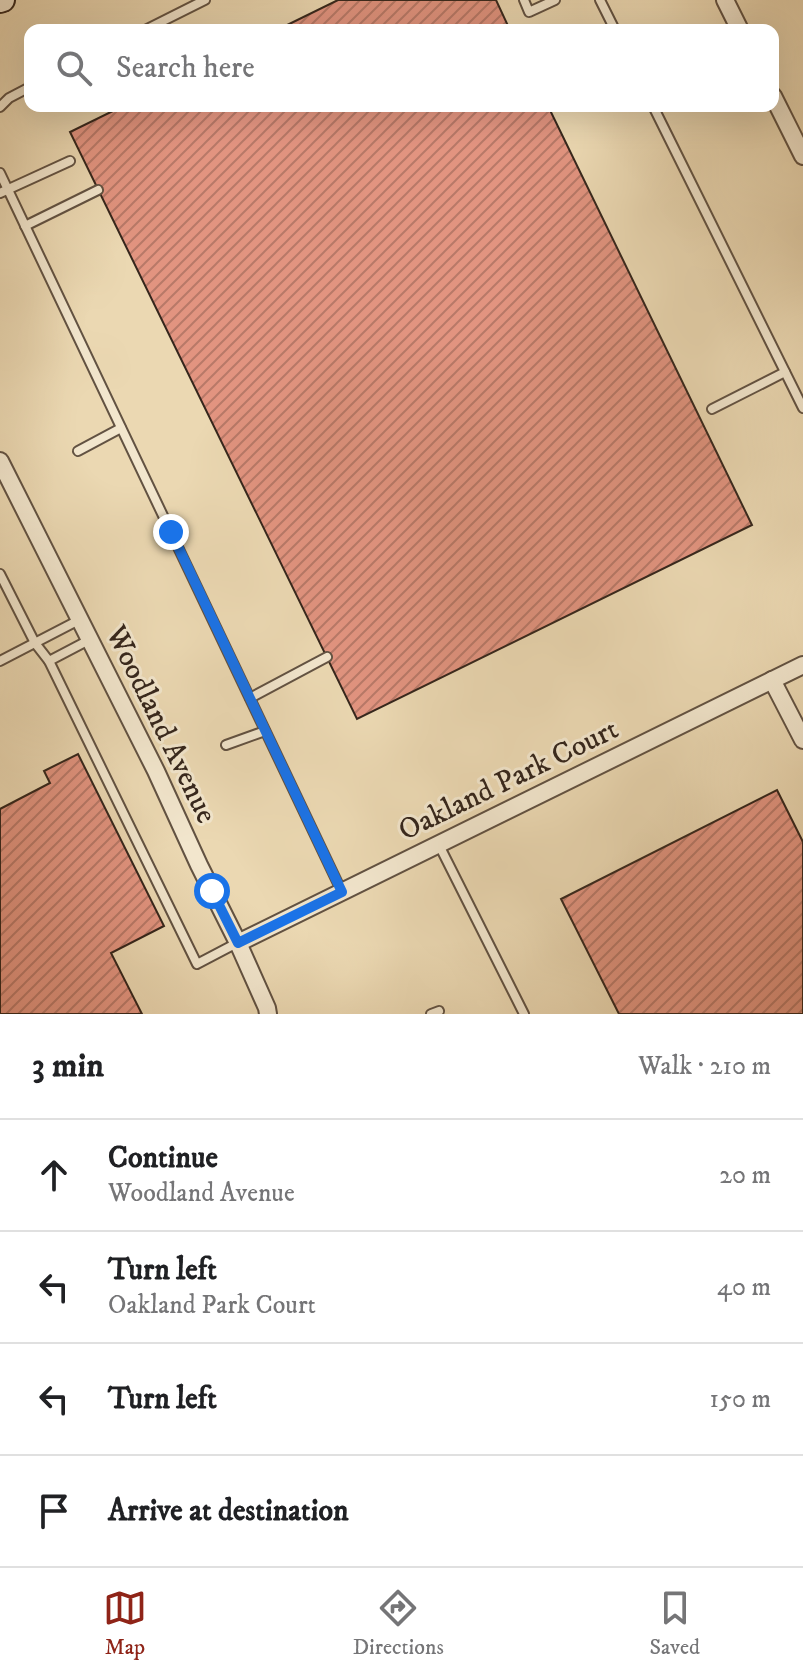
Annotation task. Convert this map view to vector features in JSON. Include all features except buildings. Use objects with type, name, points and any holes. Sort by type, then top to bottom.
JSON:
[{"type":"street","points":[[725,0],[737,24]]},
{"type":"street","points":[[779,108],[803,156]]},
{"type":"street","name":"Woodland Avenue","points":[[0,461],[156,771],[238,943],[268,1014]]},
{"type":"street","name":"Oakland Park Court","points":[[238,943],[803,665]]},
{"type":"street","points":[[772,680],[803,740]]},
{"type":"lane","points":[[157,24],[205,0]]},
{"type":"lane","points":[[524,0],[529,12],[555,0]]},
{"type":"lane","points":[[600,0],[612,24]]},
{"type":"lane","points":[[0,107],[24,90]]},
{"type":"lane","points":[[656,112],[803,408]]},
{"type":"lane","points":[[4,191],[70,161]]},
{"type":"lane","points":[[0,173],[4,191],[25,226],[342,892]]},
{"type":"lane","points":[[25,226],[98,190]]},
{"type":"lane","points":[[712,409],[785,372]]},
{"type":"lane","points":[[78,451],[121,428]]},
{"type":"lane","points":[[0,574],[35,643],[49,661],[197,964],[238,943]]},
{"type":"lane","points":[[0,661],[79,620]]},
{"type":"lane","points":[[49,661],[89,640]]},
{"type":"lane","points":[[250,698],[327,657]]},
{"type":"lane","points":[[226,745],[265,731]]},
{"type":"lane","points":[[439,844],[524,1014]]},
{"type":"route","points":[[171,532],[342,892],[238,943],[212,891]]}]
